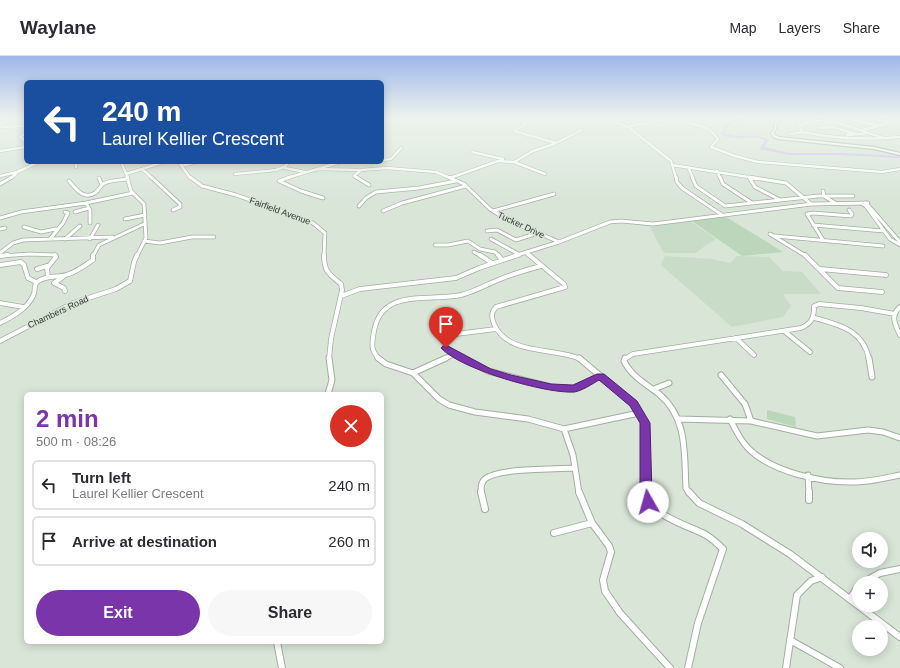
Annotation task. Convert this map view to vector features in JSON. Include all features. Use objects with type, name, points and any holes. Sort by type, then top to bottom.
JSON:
[{"type":"main road","points":[[860,147],[900,154]]},
{"type":"street","points":[[0,151],[24,147]]},
{"type":"street","points":[[450,178],[498,161],[514,161],[533,151],[546,147]]},
{"type":"street","points":[[653,147],[671,161],[677,182],[682,188],[722,215]]},
{"type":"street","points":[[711,147],[735,156],[758,162],[882,172],[900,170]]},
{"type":"street","points":[[384,160],[391,159],[401,148]]},
{"type":"street","points":[[472,152],[514,161],[546,174]]},
{"type":"street","points":[[0,176],[17,172],[36,164]]},
{"type":"street","name":"Chambers Road","points":[[0,341],[73,303],[116,289],[130,281],[132,266],[146,234],[144,224],[145,215],[143,201],[133,193],[122,164]]},
{"type":"street","points":[[126,174],[158,164]]},
{"type":"street","name":"Fairfield Avenue","points":[[180,164],[186,170],[191,179],[204,187],[243,198],[313,223],[324,233],[324,266],[330,275],[341,284],[341,296]]},
{"type":"street","points":[[285,168],[287,165],[286,164]]},
{"type":"street","points":[[323,198],[279,182],[281,180],[330,164]]},
{"type":"street","points":[[672,165],[786,183],[791,186],[800,197],[812,204]]},
{"type":"street","points":[[688,167],[696,186],[722,204],[730,206],[800,197],[853,196]]},
{"type":"street","points":[[235,174],[273,171],[285,168],[305,172]]},
{"type":"street","name":"Tucker Drive","points":[[317,169],[361,170],[400,168],[432,171],[466,186],[493,211],[559,242]]},
{"type":"street","points":[[142,169],[180,204],[178,208],[173,210]]},
{"type":"street","points":[[361,170],[354,176],[369,185]]},
{"type":"street","points":[[717,171],[723,184],[752,203]]},
{"type":"street","points":[[0,184],[7,181],[17,172]]},
{"type":"street","points":[[749,177],[755,187],[780,200]]},
{"type":"street","points":[[99,178],[102,185]]},
{"type":"street","points":[[69,181],[80,194],[90,195],[96,193],[102,185],[128,179]]},
{"type":"street","points":[[359,206],[366,198],[376,192],[419,188],[456,181]]},
{"type":"street","points":[[383,211],[402,203],[466,186]]},
{"type":"street","points":[[823,192],[824,196],[835,203]]},
{"type":"street","points":[[0,218],[21,212],[133,193]]},
{"type":"street","points":[[493,211],[554,194]]},
{"type":"street","points":[[86,201],[90,195]]},
{"type":"street","points":[[86,201],[89,208],[90,223]]},
{"type":"street","points":[[861,203],[866,206],[886,233],[900,244]]},
{"type":"street","points":[[329,392],[332,388],[333,378],[330,371],[329,355],[333,329],[341,296],[360,289],[456,278],[492,263],[559,242],[610,222],[621,221],[653,224],[812,204],[867,203],[900,244]]},
{"type":"street","points":[[75,212],[89,208]]},
{"type":"street","points":[[824,240],[807,214],[818,213],[851,216],[852,214],[849,210]]},
{"type":"street","points":[[50,239],[56,229],[67,217],[68,213],[65,212]]},
{"type":"street","points":[[125,219],[145,215]]},
{"type":"street","points":[[874,218],[879,218]]},
{"type":"street","points":[[90,239],[98,224]]},
{"type":"street","points":[[66,291],[54,282],[80,269],[93,260],[93,254],[99,245],[115,236],[144,224]]},
{"type":"street","points":[[813,225],[892,234]]},
{"type":"street","points":[[65,239],[80,228],[80,226]]},
{"type":"street","points":[[24,227],[41,232],[56,229]]},
{"type":"street","points":[[0,228],[5,228]]},
{"type":"street","points":[[487,231],[497,230],[516,240],[538,233]]},
{"type":"street","points":[[882,292],[838,288],[802,253],[772,235],[883,246]]},
{"type":"street","points":[[0,256],[13,243],[30,240],[90,239],[115,236]]},
{"type":"street","points":[[144,241],[153,244],[169,244],[185,238],[214,237]]},
{"type":"street","points":[[491,239],[520,255]]},
{"type":"street","points":[[435,246],[468,241],[480,248],[493,251],[502,260]]},
{"type":"street","points":[[474,252],[492,263]]},
{"type":"street","points":[[526,253],[564,284],[565,287],[496,308],[493,310],[491,318],[496,329],[505,339],[513,343],[546,353],[579,358],[624,395],[645,423],[646,495],[648,502],[671,519],[714,540],[723,549],[698,623],[688,668]]},
{"type":"street","points":[[0,256],[24,254],[55,255],[55,259],[47,266],[37,269]]},
{"type":"street","points":[[0,264],[21,262],[28,278],[36,282],[48,277],[66,276]]},
{"type":"street","points":[[47,266],[46,270],[48,277]]},
{"type":"street","points":[[541,266],[514,274],[461,295],[404,299],[384,310],[376,321],[372,344],[373,352],[386,364],[413,373],[439,399],[449,405],[475,412],[528,419],[564,429],[639,413]]},
{"type":"street","points":[[820,269],[886,275]]},
{"type":"street","points":[[0,324],[28,303],[35,293],[34,285],[36,282]]},
{"type":"street","points":[[0,303],[23,307]]},
{"type":"street","points":[[897,312],[819,304],[814,306],[814,318],[812,321],[804,326],[784,331],[633,354],[624,361],[628,370],[654,389],[668,402],[679,419],[683,435],[686,488],[691,496],[699,503],[742,524],[763,537],[822,577],[900,636]]},
{"type":"street","points":[[900,307],[893,319],[894,325],[900,335]]},
{"type":"street","points":[[814,318],[850,331],[861,339],[866,349],[872,377]]},
{"type":"street","points":[[893,319],[900,322]]},
{"type":"street","points":[[436,325],[446,348],[488,371],[551,387],[574,388],[600,376]]},
{"type":"street","points":[[440,336],[496,329]]},
{"type":"street","points":[[784,331],[810,352]]},
{"type":"street","points":[[736,338],[754,356]]},
{"type":"street","points":[[413,373],[455,354]]},
{"type":"street","points":[[721,375],[745,404],[751,421]]},
{"type":"street","points":[[654,389],[669,383]]},
{"type":"street","points":[[679,419],[730,419],[751,421],[817,436],[868,430],[883,432],[900,438]]},
{"type":"street","points":[[730,419],[742,440],[752,452],[767,462],[808,475],[845,482],[877,480],[900,475]]},
{"type":"street","points":[[564,429],[573,455],[579,494],[592,523],[609,546],[611,552],[604,580],[605,591],[620,613],[670,668]]},
{"type":"street","points":[[485,509],[481,492],[482,483],[486,478],[493,474],[575,468]]},
{"type":"street","points":[[808,475],[809,500]]},
{"type":"street","points":[[554,533],[592,523]]},
{"type":"street","points":[[870,576],[883,571],[900,569]]},
{"type":"street","points":[[786,668],[797,594],[811,580],[822,577]]},
{"type":"street","points":[[790,640],[840,668]]},
{"type":"street","points":[[277,644],[282,668]]},
{"type":"shaded area","points":[[726,217],[783,252],[742,256],[692,221]]},
{"type":"shaded area","points":[[690,221],[716,239],[696,253],[663,252],[650,227]]},
{"type":"shaded area","points":[[665,256],[712,259],[730,263],[737,256],[769,257],[783,271],[802,272],[821,294],[783,294],[791,306],[783,317],[732,327],[661,265]]},
{"type":"shaded area","points":[[767,410],[795,417],[796,427],[767,419]]},
{"type":"waterway","points":[[762,147],[761,148],[790,154],[841,154],[900,157]]},
{"type":"route","points":[[446,348],[488,371],[551,387],[574,388],[582,386],[600,376],[634,404],[645,423],[646,495],[648,502]]}]
